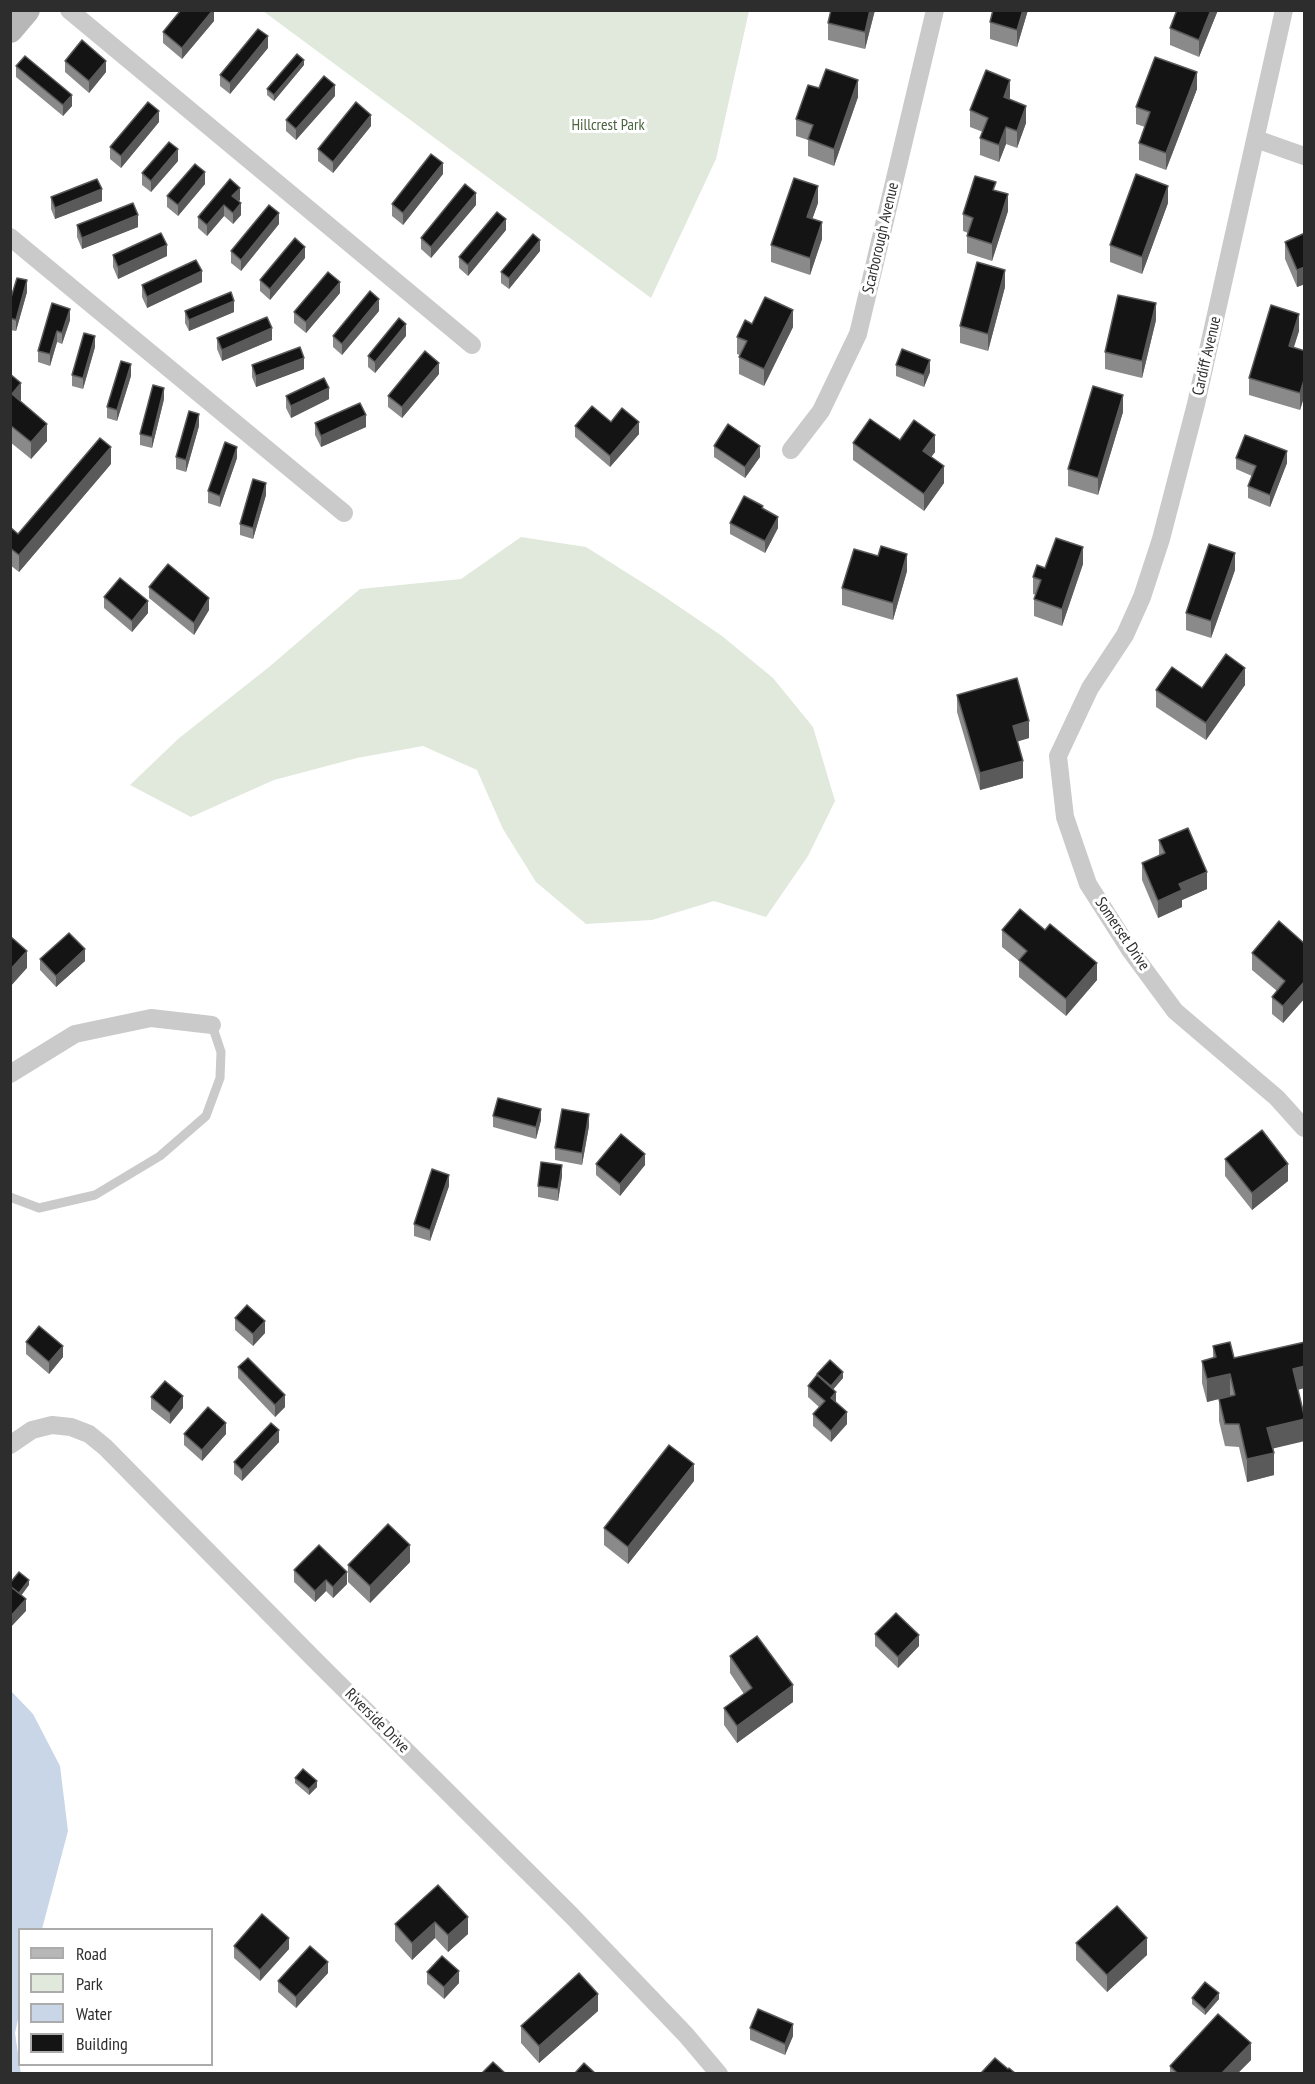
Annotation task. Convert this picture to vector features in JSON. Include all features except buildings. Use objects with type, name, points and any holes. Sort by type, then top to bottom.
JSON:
[{"type":"main road","points":[[10,30],[27,10]]},
{"type":"street","points":[[69,10],[472,345]]},
{"type":"street","name":"Scarborough Avenue","points":[[791,450],[820,411],[858,334],[935,10]]},
{"type":"street","name":"Cardiff Avenue","points":[[1090,688],[1125,635],[1142,597],[1161,539],[1196,404],[1284,10]]},
{"type":"street","points":[[1256,139],[1305,156]]},
{"type":"street","points":[[10,237],[344,513]]},
{"type":"street","name":"Somerset Drive","points":[[1090,688],[1058,756],[1065,817],[1088,884],[1130,950],[1175,1011],[1277,1098],[1305,1128]]},
{"type":"street","points":[[10,1074],[75,1034],[151,1018],[212,1025]]},
{"type":"street","name":"Riverside Drive","points":[[10,1444],[32,1430],[52,1425],[71,1426],[89,1434],[105,1446],[314,1659],[572,1916],[686,2035],[719,2073]]},
{"type":"lane","points":[[10,1197],[39,1208],[95,1195],[160,1156],[206,1116],[220,1078],[221,1052],[212,1025]]},
{"type":"green space","name":"Hillcrest Park","points":[[263,11],[749,11],[716,159],[651,298]]},
{"type":"green space","points":[[521,537],[586,547],[659,593],[722,636],[773,678],[813,727],[835,801],[808,856],[766,917],[714,901],[652,920],[586,924],[536,882],[503,829],[477,770],[423,746],[357,758],[274,780],[191,817],[130,785],[178,739],[269,667],[360,589],[461,579]]},
{"type":"water","points":[[11,1691],[33,1714],[60,1766],[68,1831],[42,1928],[18,1928],[18,2020],[15,2033],[18,2066],[21,2074],[10,2073]]}]
